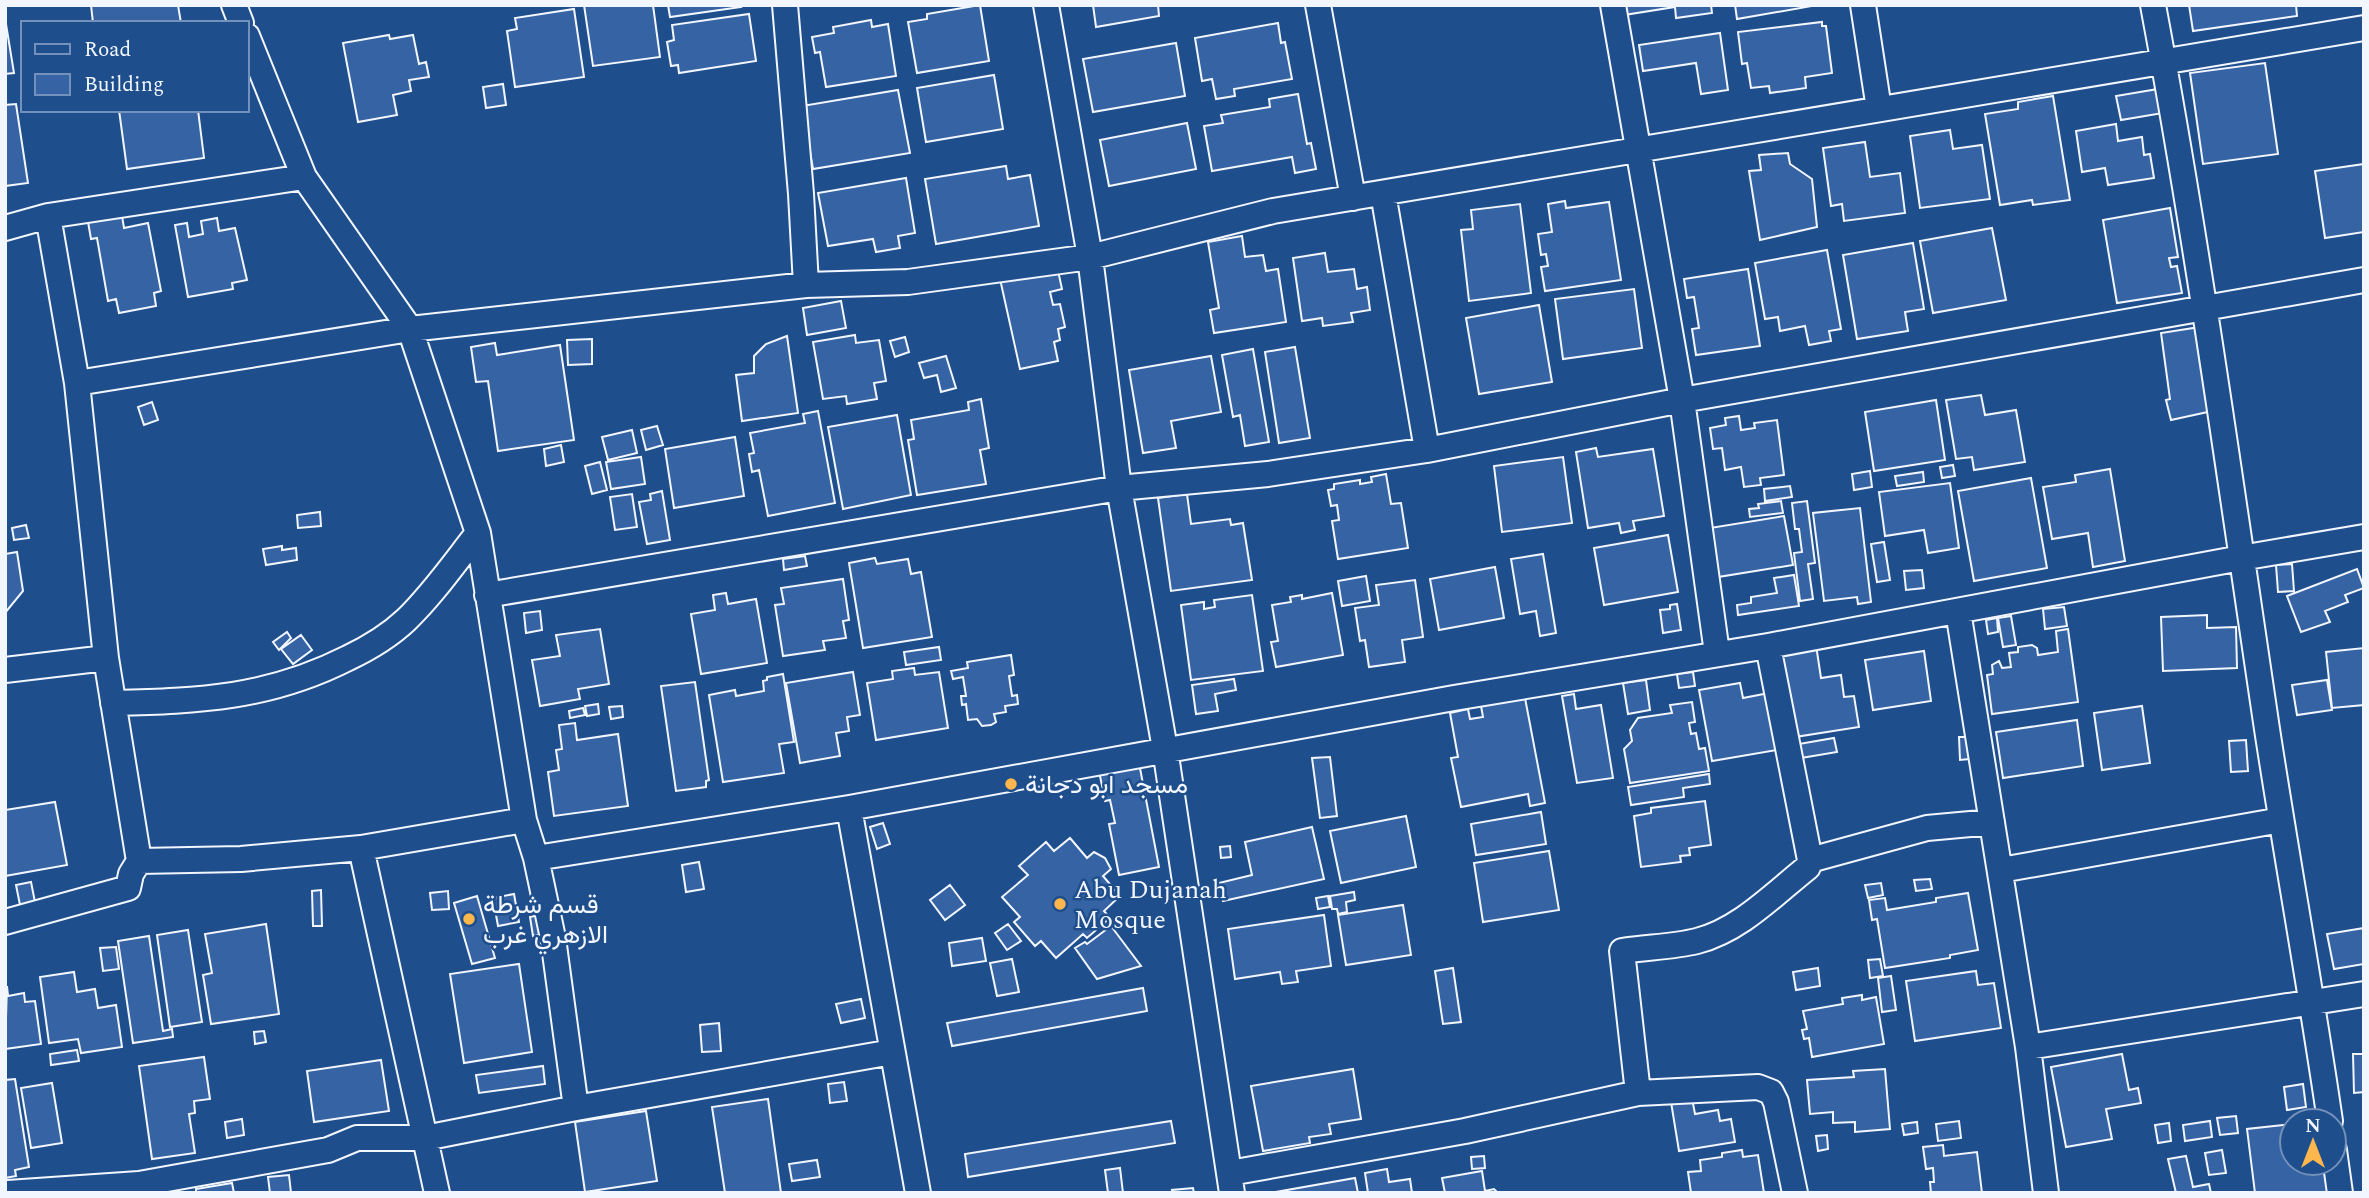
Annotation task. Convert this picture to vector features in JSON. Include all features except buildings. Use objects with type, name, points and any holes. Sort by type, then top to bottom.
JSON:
[{"type":"street","points":[[785,5],[806,285]]},
{"type":"street","points":[[1046,5],[1090,257],[1119,488],[1165,749],[1231,1183],[1638,1093],[1765,1089],[1771,1092],[1776,1102],[1795,1193]]},
{"type":"street","points":[[1318,5],[1353,198]]},
{"type":"street","points":[[1613,5],[1682,400],[1717,653]]},
{"type":"street","points":[[1863,5],[1879,109]]},
{"type":"street","points":[[2153,5],[2205,307],[2281,820],[2313,1002],[2328,1107]]},
{"type":"street","points":[[77,383],[410,329],[806,285],[908,282],[1090,257],[1273,211],[2364,28]]},
{"type":"street","points":[[248,38],[304,177],[410,329],[478,533],[524,820],[537,858],[552,939],[576,1108]]},
{"type":"street","points":[[5,228],[48,216],[304,177]]},
{"type":"street","points":[[1382,193],[1427,450]]},
{"type":"street","points":[[5,922],[128,888],[131,874],[139,861],[106,658],[77,383],[48,216]]},
{"type":"street","points":[[487,595],[1119,488],[1268,474],[1427,450],[1682,400],[2364,280]]},
{"type":"street","points":[[113,703],[201,700],[268,690],[334,665],[385,637],[406,620],[446,576],[478,533]]},
{"type":"street","points":[[537,858],[849,807],[1165,749],[1768,646],[2364,537]]},
{"type":"street","points":[[1958,611],[2028,1047],[2046,1193]]},
{"type":"street","points":[[1638,1093],[1622,951],[1696,941],[1718,933],[1740,921],[1808,867],[1810,860],[1768,646]]},
{"type":"street","points":[[5,670],[106,658]]},
{"type":"street","points":[[849,807],[918,1193]]},
{"type":"street","points":[[139,861],[241,859],[361,848],[524,820]]},
{"type":"street","points":[[2001,870],[2281,820]]},
{"type":"street","points":[[1810,860],[1927,828],[1992,822]]},
{"type":"street","points":[[361,848],[436,1193]]},
{"type":"street","points":[[2028,1047],[2364,994]]},
{"type":"street","points":[[8,1193],[139,1184],[328,1150],[357,1138],[425,1138],[576,1108],[892,1052]]},
{"type":"place","name":"مسجد ابو دجانة","points":[[1011,784]]},
{"type":"place","name":"Abu Dujanah Mosque","points":[[1060,904]]},
{"type":"place","name":"قسم شرطة الازهري غرب","points":[[469,919]]}]
